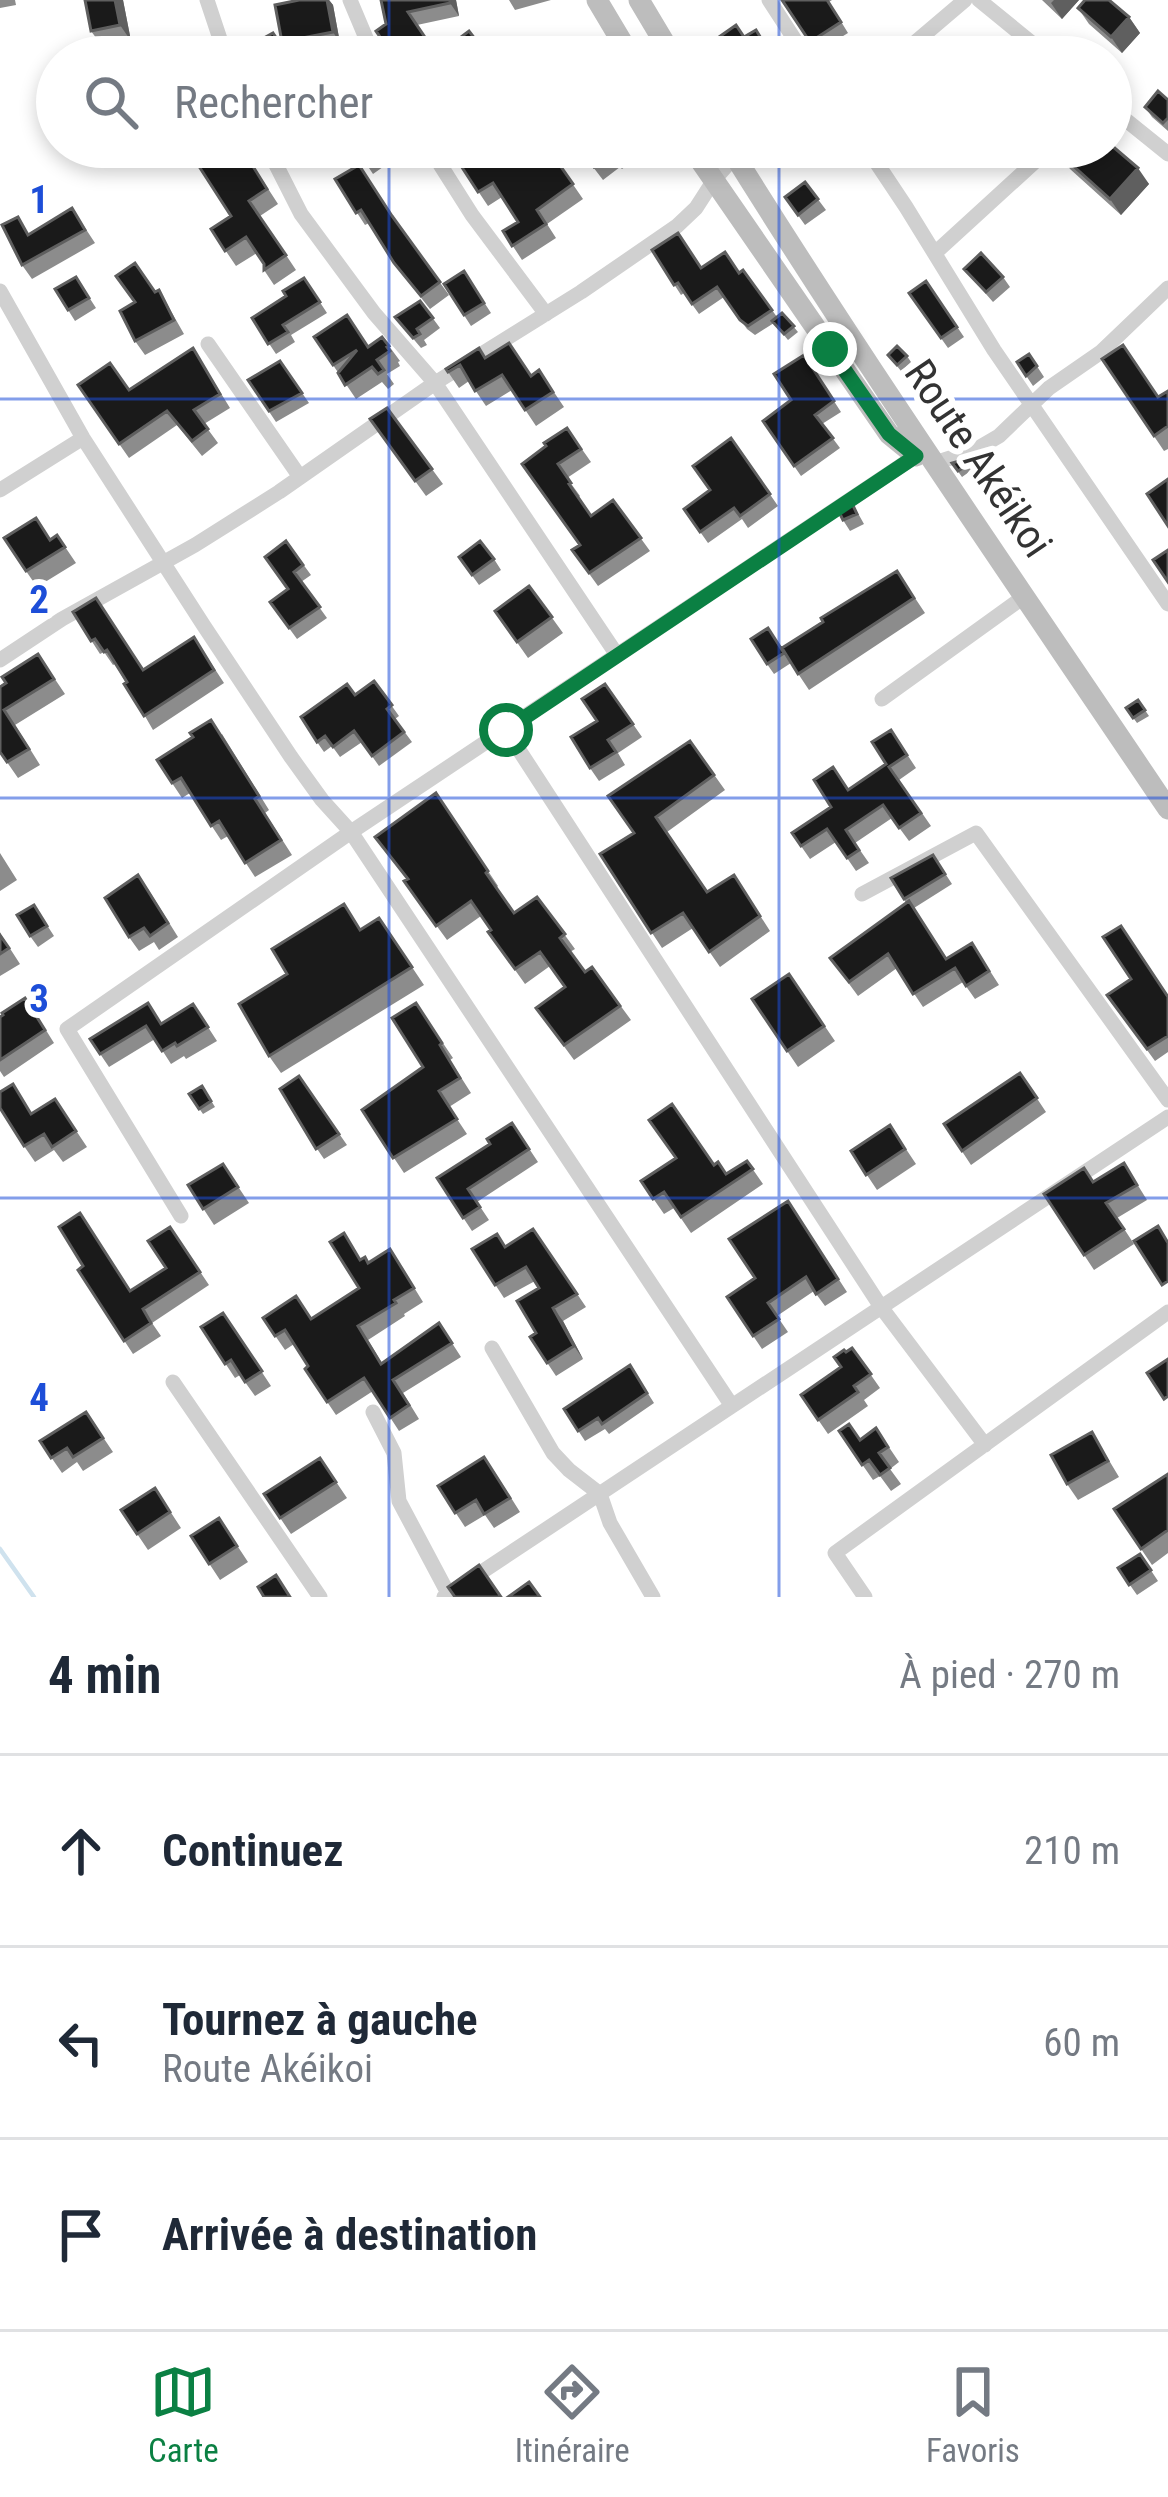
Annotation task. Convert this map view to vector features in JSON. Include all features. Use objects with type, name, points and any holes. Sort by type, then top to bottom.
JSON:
[{"type":"street","points":[[207,0],[219,36]]},
{"type":"street","points":[[350,0],[365,36]]},
{"type":"street","points":[[597,0],[618,36]]},
{"type":"street","points":[[638,0],[661,36]]},
{"type":"street","points":[[769,0],[792,36]]},
{"type":"street","points":[[923,36],[965,0]]},
{"type":"street","points":[[979,0],[1023,36]]},
{"type":"street","points":[[1132,125],[1168,154]]},
{"type":"street","points":[[278,168],[301,214],[374,313],[435,383],[617,656]]},
{"type":"street","points":[[442,168],[546,314]]},
{"type":"street","name":"Route Akéikoi","points":[[706,168],[889,434],[926,456]]},
{"type":"street","points":[[0,660],[166,563],[677,226],[696,208],[722,168]]},
{"type":"street","name":"Route Akéikoi","points":[[742,168],[926,456],[1168,809]]},
{"type":"street","points":[[880,168],[994,350],[1168,604]]},
{"type":"street","points":[[935,253],[1028,168]]},
{"type":"street","points":[[0,291],[83,437],[290,757],[351,832],[732,1406]]},
{"type":"street","points":[[181,1216],[67,1029],[351,832],[926,456],[975,450],[999,436],[1049,388],[1165,299]]},
{"type":"street","points":[[208,344],[300,477]]},
{"type":"street","points":[[0,490],[83,437]]},
{"type":"street","points":[[882,699],[1025,596]]},
{"type":"street","points":[[506,730],[881,1307],[985,1445]]},
{"type":"street","points":[[862,895],[976,832],[1168,1100]]},
{"type":"street","points":[[373,1412],[394,1453],[399,1501],[448,1596],[1168,1117]]},
{"type":"street","points":[[865,1597],[835,1553],[1168,1312]]},
{"type":"street","points":[[492,1348],[553,1454],[600,1493],[610,1523],[653,1597]]},
{"type":"street","points":[[173,1382],[320,1597]]},
{"type":"building","points":[[85,0],[115,0],[120,25],[91,31]]},
{"type":"building","points":[[327,0],[333,32],[281,36],[275,5]]},
{"type":"building","points":[[381,0],[450,0],[408,12],[424,36],[379,36],[376,31],[386,24]]},
{"type":"building","points":[[782,0],[827,0],[841,22],[819,36],[806,36]]},
{"type":"building","points":[[1085,0],[1109,0],[1129,17],[1110,36],[1078,8]]},
{"type":"building","points":[[736,25],[743,36],[720,36]]},
{"type":"building","points":[[1158,91],[1168,100],[1168,118],[1163,123],[1145,107]]},
{"type":"building","points":[[1132,163],[1138,168],[1110,199],[1076,168],[1132,168]]},
{"type":"building","points":[[200,168],[254,168],[267,189],[249,201],[286,255],[264,270],[246,237],[225,251],[211,229],[231,216]]},
{"type":"building","points":[[361,168],[440,282],[421,296],[335,179]]},
{"type":"building","points":[[462,168],[562,168],[573,184],[537,210],[546,224],[512,246],[503,231],[518,222],[493,183],[478,192]]},
{"type":"building","points":[[805,182],[818,199],[798,215],[785,197]]},
{"type":"building","points":[[72,208],[85,230],[22,265],[2,225],[18,217],[28,235]]},
{"type":"building","points":[[678,233],[701,268],[725,252],[772,310],[748,326],[717,287],[692,304],[652,250]]},
{"type":"building","points":[[981,253],[1003,277],[986,292],[964,269]]},
{"type":"building","points":[[135,263],[155,292],[159,290],[174,320],[135,341],[120,311],[135,302],[116,276]]},
{"type":"building","points":[[464,271],[484,303],[464,315],[444,284]]},
{"type":"building","points":[[76,277],[89,298],[68,310],[55,289]]},
{"type":"building","points":[[304,278],[320,302],[283,325],[288,332],[268,344],[252,318]]},
{"type":"building","points":[[926,281],[957,327],[941,338],[909,293]]},
{"type":"building","points":[[420,301],[433,318],[413,338],[395,317]]},
{"type":"building","points":[[782,313],[794,326],[784,334],[772,321]]},
{"type":"building","points":[[347,315],[368,347],[382,337],[390,351],[377,360],[384,370],[378,374],[372,367],[345,385],[338,373],[357,350],[333,365],[314,337]]},
{"type":"building","points":[[509,343],[531,376],[539,370],[553,392],[525,410],[502,375],[475,391],[460,365],[446,369],[479,348],[485,358]]},
{"type":"building","points":[[1123,345],[1158,397],[1168,391],[1168,426],[1154,436],[1102,359]]},
{"type":"building","points":[[897,346],[907,356],[897,365],[888,355]]},
{"type":"building","points":[[193,348],[220,394],[194,410],[208,429],[192,441],[167,411],[119,444],[78,385],[110,363],[129,390]]},
{"type":"building","points":[[1029,354],[1037,366],[1026,376],[1017,362]]},
{"type":"building","points":[[804,355],[834,401],[815,415],[833,438],[794,466],[763,421],[791,400],[774,374]]},
{"type":"building","points":[[280,361],[302,393],[269,411],[248,380]]},
{"type":"building","points":[[387,408],[432,469],[415,481],[370,419]]},
{"type":"building","points":[[567,428],[581,449],[558,464],[569,484],[591,516],[613,500],[641,538],[589,573],[572,550],[580,545],[522,464]]},
{"type":"building","points":[[731,438],[770,494],[740,516],[734,508],[700,532],[684,509],[710,490],[693,466]]},
{"type":"building","points":[[973,457],[958,471],[952,463]]},
{"type":"building","points":[[1168,479],[1168,526],[1147,494]]},
{"type":"building","points":[[850,499],[857,514],[843,520],[837,508]]},
{"type":"building","points":[[36,518],[50,540],[57,535],[65,547],[26,571],[4,538]]},
{"type":"building","points":[[286,541],[303,565],[294,572],[320,607],[289,628],[270,602],[288,589],[265,557]]},
{"type":"building","points":[[480,541],[494,559],[472,575],[459,557]]},
{"type":"building","points":[[1168,550],[1168,582],[1153,560]]},
{"type":"building","points":[[897,571],[914,598],[798,674],[782,648]]},
{"type":"building","points":[[529,586],[552,617],[517,642],[495,611]]},
{"type":"building","points":[[96,598],[143,670],[194,637],[214,670],[144,716],[107,650],[95,639],[91,641],[73,612]]},
{"type":"building","points":[[768,628],[784,653],[767,664],[751,639]]},
{"type":"building","points":[[38,654],[54,679],[4,710],[29,749],[7,762],[0,752],[0,687],[6,683],[2,677]]},
{"type":"building","points":[[374,681],[404,732],[372,756],[354,731],[333,747],[325,736],[317,742],[301,717],[347,684],[355,695]]},
{"type":"building","points":[[605,684],[633,724],[608,740],[616,752],[590,768],[571,737],[597,721],[582,699]]},
{"type":"building","points":[[1138,700],[1145,710],[1133,718],[1126,708]]},
{"type":"building","points":[[211,720],[281,840],[245,863],[219,821],[211,826],[181,778],[172,783],[157,760]]},
{"type":"building","points":[[891,730],[907,755],[889,767],[921,813],[899,828],[883,805],[846,830],[859,850],[847,858],[827,829],[801,846],[792,833],[831,807],[814,780],[833,767],[848,790],[886,764],[872,742]]},
{"type":"building","points":[[690,741],[714,775],[656,817],[707,892],[734,875],[760,916],[709,952],[683,913],[651,933],[600,854],[634,833],[608,796]]},
{"type":"building","points":[[436,793],[514,913],[537,897],[565,934],[560,938],[585,972],[592,967],[620,1006],[564,1045],[536,1008],[565,987],[540,952],[515,969],[471,901],[436,926],[375,837]]},
{"type":"building","points":[[933,855],[945,874],[904,899],[891,878]]},
{"type":"building","points":[[138,875],[168,923],[150,936],[144,928],[129,937],[105,898]]},
{"type":"building","points":[[909,901],[946,959],[972,943],[989,971],[966,986],[955,968],[913,994],[888,954],[849,982],[830,958]]},
{"type":"building","points":[[344,904],[360,930],[379,918],[412,967],[269,1056],[239,1004],[287,974],[272,949]]},
{"type":"building","points":[[34,905],[47,926],[30,936],[17,915]]},
{"type":"building","points":[[1121,926],[1168,997],[1168,1036],[1147,1049],[1107,995],[1131,979],[1103,937]]},
{"type":"building","points":[[789,974],[824,1026],[787,1051],[752,999]]},
{"type":"building","points":[[25,998],[45,1030],[0,1060],[0,1017]]},
{"type":"building","points":[[148,1003],[161,1024],[193,1004],[208,1027],[162,1051],[146,1026],[100,1054],[90,1039]]},
{"type":"building","points":[[416,1003],[460,1078],[439,1091],[457,1119],[393,1158],[362,1110],[423,1067],[392,1018]]},
{"type":"building","points":[[1020,1073],[1037,1098],[962,1151],[944,1124]]},
{"type":"building","points":[[299,1076],[339,1134],[316,1149],[280,1089]]},
{"type":"building","points":[[13,1084],[31,1114],[55,1099],[76,1131],[52,1147],[44,1134],[24,1146],[0,1108],[0,1092]]},
{"type":"building","points":[[202,1086],[211,1101],[199,1109],[189,1094]]},
{"type":"building","points":[[672,1104],[714,1165],[718,1162],[726,1174],[747,1161],[753,1169],[681,1217],[664,1192],[653,1199],[641,1181],[676,1158],[649,1120]]},
{"type":"building","points":[[512,1123],[529,1149],[468,1189],[480,1207],[463,1218],[437,1178],[490,1144],[487,1139]]},
{"type":"building","points":[[890,1125],[905,1149],[866,1175],[851,1151]]},
{"type":"building","points":[[1124,1163],[1137,1185],[1106,1203],[1124,1229],[1084,1255],[1044,1194],[1084,1168],[1093,1182]]},
{"type":"building","points":[[223,1164],[238,1187],[203,1209],[188,1185]]},
{"type":"building","points":[[788,1201],[838,1279],[816,1294],[806,1277],[768,1303],[779,1319],[753,1336],[727,1297],[755,1278],[729,1239]]},
{"type":"building","points":[[80,1213],[130,1291],[166,1268],[148,1241],[170,1227],[200,1272],[143,1309],[151,1323],[124,1341],[78,1270],[83,1266],[59,1227]]},
{"type":"building","points":[[1158,1226],[1168,1243],[1168,1281],[1162,1285],[1134,1241]]},
{"type":"building","points":[[533,1229],[577,1294],[553,1308],[574,1346],[547,1363],[530,1337],[536,1333],[517,1301],[539,1288],[526,1267],[495,1285],[472,1249],[497,1234],[505,1247]]},
{"type":"building","points":[[344,1233],[360,1260],[365,1257],[368,1263],[390,1249],[414,1288],[358,1326],[381,1364],[439,1323],[452,1343],[393,1380],[409,1405],[390,1418],[364,1378],[327,1402],[285,1330],[275,1336],[263,1318],[296,1296],[311,1319],[359,1288],[330,1242]]},
{"type":"building","points":[[223,1313],[262,1371],[245,1382],[231,1360],[225,1364],[201,1327]]},
{"type":"building","points":[[852,1348],[871,1374],[854,1386],[858,1392],[818,1420],[801,1395],[841,1367],[834,1357]]},
{"type":"building","points":[[1168,1359],[1168,1396],[1164,1399],[1147,1373]]},
{"type":"building","points":[[630,1365],[647,1393],[602,1424],[598,1418],[578,1431],[564,1409]]},
{"type":"building","points":[[86,1412],[103,1438],[73,1457],[67,1448],[51,1458],[40,1441]]},
{"type":"building","points":[[849,1424],[860,1440],[876,1428],[888,1447],[879,1453],[890,1468],[880,1475],[869,1460],[862,1465],[839,1431]]},
{"type":"building","points":[[1092,1432],[1108,1461],[1067,1484],[1051,1455]]},
{"type":"building","points":[[484,1457],[510,1498],[484,1514],[476,1500],[455,1513],[438,1486]]},
{"type":"building","points":[[320,1458],[336,1482],[280,1518],[264,1494]]},
{"type":"building","points":[[1168,1474],[1168,1530],[1141,1549],[1114,1509]]},
{"type":"building","points":[[155,1488],[170,1512],[137,1534],[121,1510]]},
{"type":"building","points":[[219,1518],[237,1546],[209,1564],[191,1536]]},
{"type":"building","points":[[1140,1554],[1151,1570],[1129,1585],[1118,1568]]},
{"type":"building","points":[[479,1565],[501,1597],[455,1597],[448,1587]]},
{"type":"building","points":[[276,1575],[290,1597],[264,1597],[258,1587]]},
{"type":"building","points":[[529,1582],[540,1597],[508,1597]]},
{"type":"waterway","points":[[0,1549],[34,1597]]},
{"type":"route","points":[[506,730],[916,456],[889,434],[830,349]]}]
